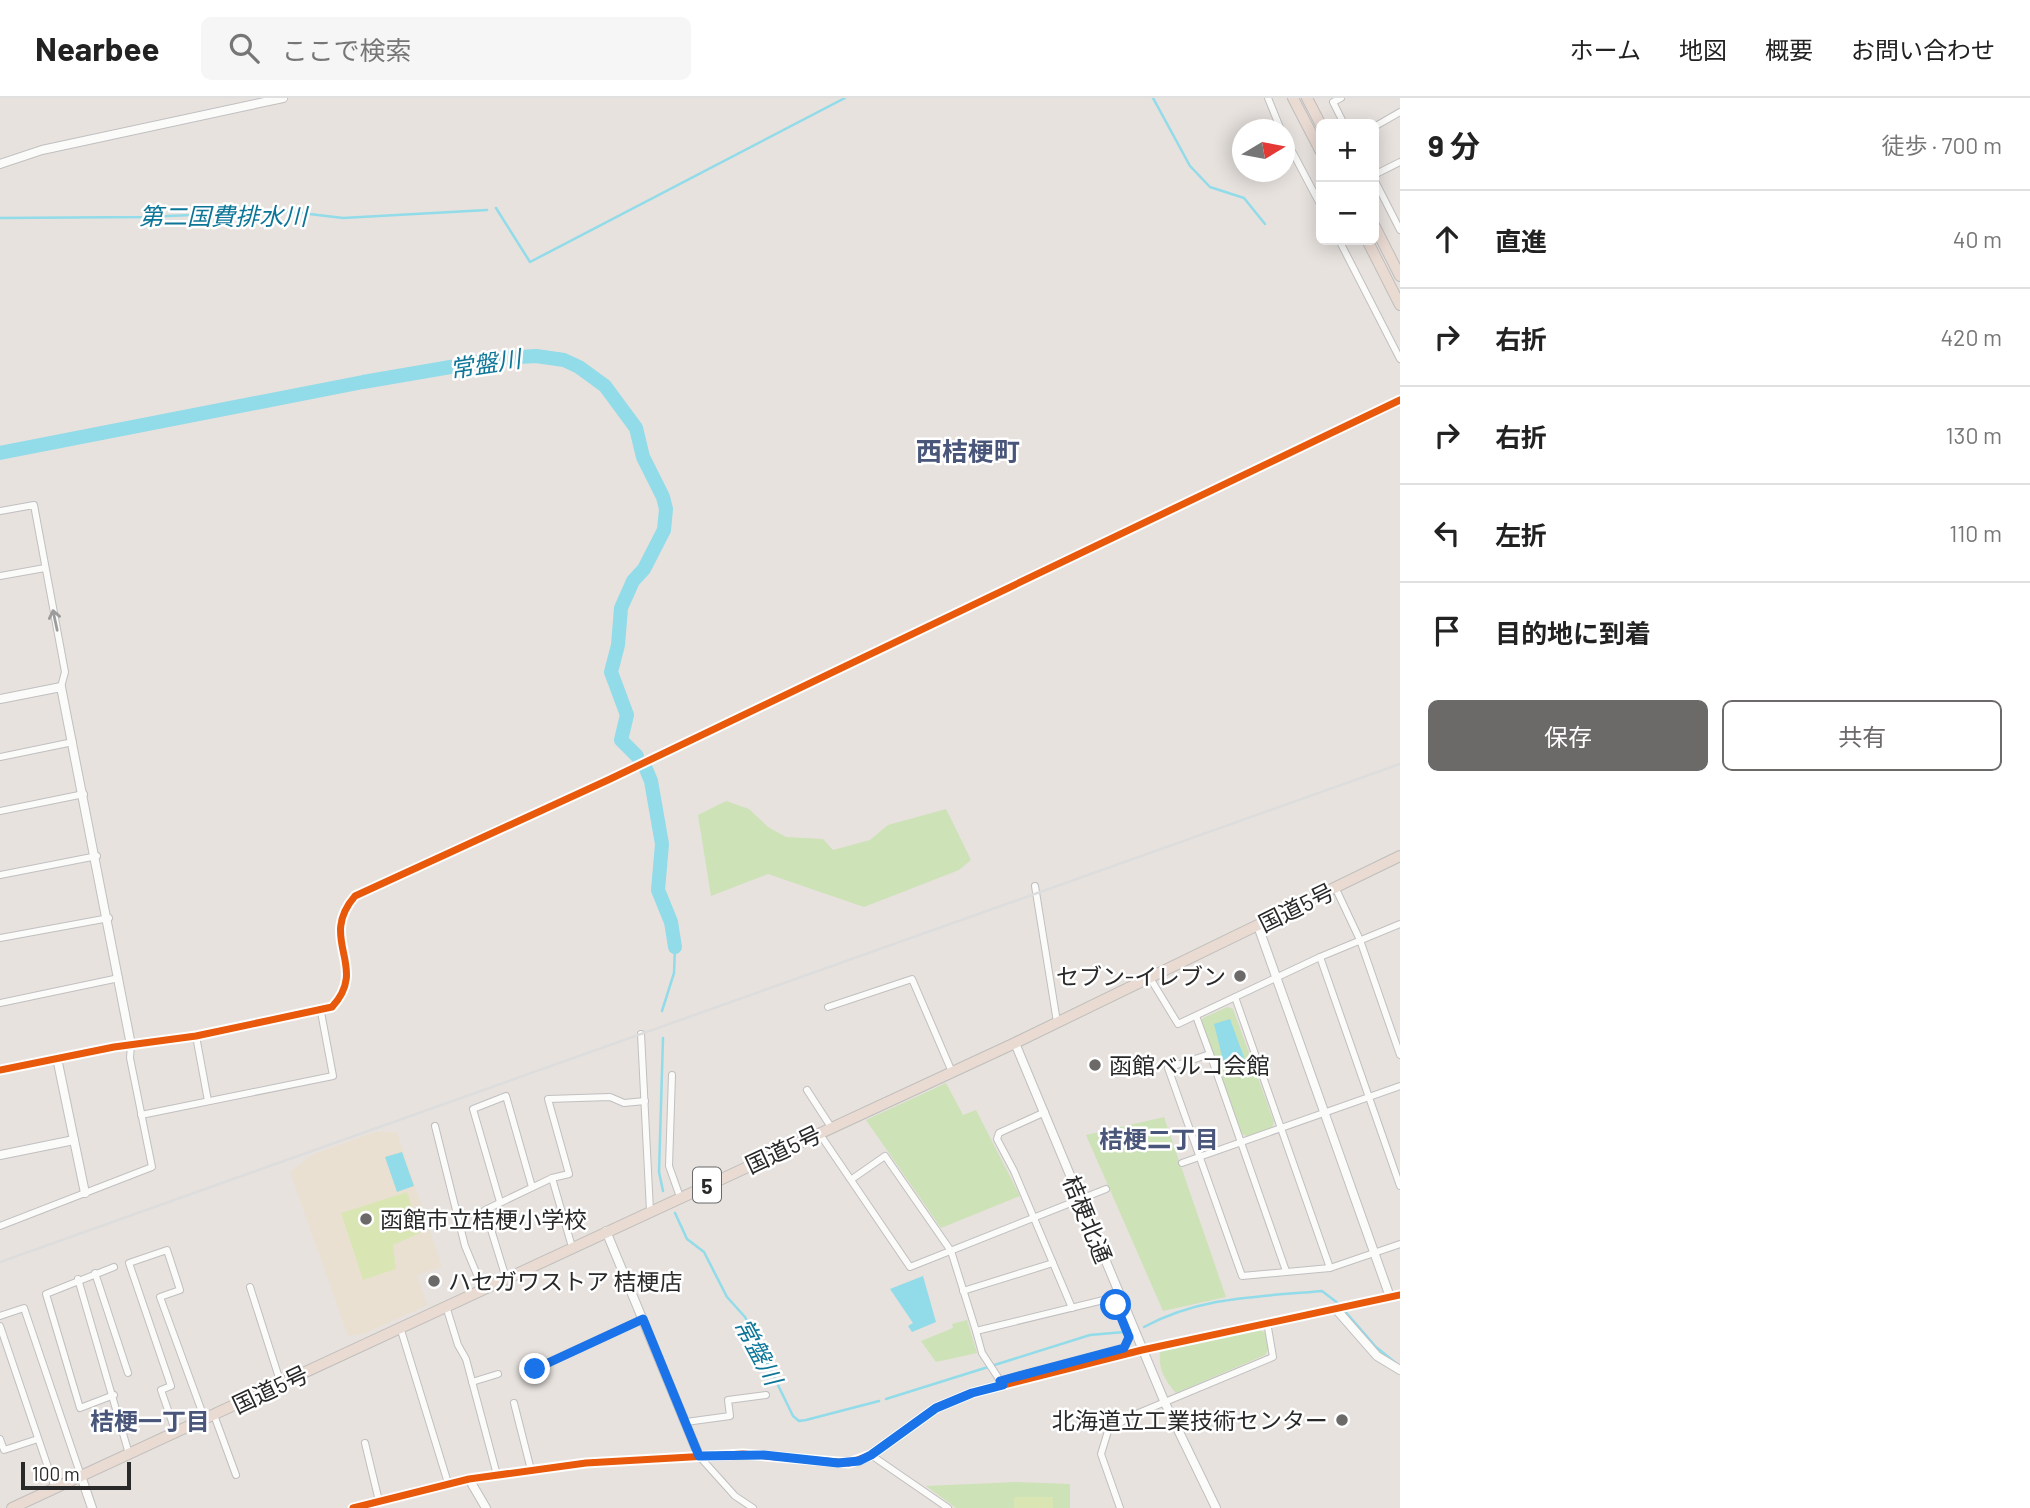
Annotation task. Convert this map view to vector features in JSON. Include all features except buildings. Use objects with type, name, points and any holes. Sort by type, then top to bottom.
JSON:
[{"type":"highway","points":[[1293,98],[1316,142]]},
{"type":"highway","points":[[1307,98],[1318,119]]},
{"type":"highway","points":[[1379,235],[1400,276]]},
{"type":"highway","points":[[1370,245],[1400,305]]},
{"type":"highway","name":"国道5号","points":[[12,1508],[1015,1043],[1400,856]]},
{"type":"street","points":[[0,164],[42,150],[283,98]]},
{"type":"street","points":[[1268,98],[1277,119]]},
{"type":"street","points":[[1341,98],[1333,102],[1342,119]]},
{"type":"street","points":[[1379,124],[1400,112]]},
{"type":"street","points":[[1295,156],[1316,194]]},
{"type":"street","points":[[1379,174],[1400,162]]},
{"type":"street","points":[[1376,182],[1400,230]]},
{"type":"street","points":[[1342,245],[1400,359]]},
{"type":"street","points":[[0,1070],[131,1045],[196,1036],[321,1012],[332,1007],[346,985],[340,919],[355,896],[608,780],[1400,400]]},
{"type":"street","points":[[0,511],[34,505],[65,672],[61,687],[109,918],[131,1045],[130,1058],[152,1167],[0,1226]]},
{"type":"street","points":[[0,576],[45,568]]},
{"type":"street","points":[[0,699],[61,687]]},
{"type":"street","points":[[0,757],[73,741]]},
{"type":"street","points":[[0,811],[84,794]]},
{"type":"street","points":[[0,875],[97,856]]},
{"type":"street","points":[[1035,887],[1057,1022]]},
{"type":"street","points":[[1335,887],[1360,940],[1400,1055]]},
{"type":"street","points":[[0,939],[109,918]]},
{"type":"street","points":[[1150,978],[1178,1024],[1320,957],[1400,925]]},
{"type":"street","points":[[1258,926],[1390,1297]]},
{"type":"street","points":[[1320,957],[1400,1186]]},
{"type":"street","points":[[0,1003],[119,978]]},
{"type":"street","points":[[828,1007],[912,979],[952,1072]]},
{"type":"street","points":[[1235,997],[1330,1268]]},
{"type":"street","points":[[141,1115],[333,1076],[321,1012]]},
{"type":"street","points":[[1196,1016],[1286,1271]]},
{"type":"street","points":[[641,1034],[650,1211]]},
{"type":"street","points":[[196,1036],[208,1101]]},
{"type":"street","name":"桔梗北通","points":[[1015,1043],[1080,1199],[1117,1300],[1216,1508]]},
{"type":"street","points":[[1210,1054],[1168,1068],[1242,1276],[1330,1268],[1400,1244]]},
{"type":"street","points":[[57,1058],[85,1193]]},
{"type":"street","points":[[672,1075],[669,1166],[680,1197]]},
{"type":"street","points":[[1182,1163],[1400,1086]]},
{"type":"street","points":[[807,1090],[831,1127]]},
{"type":"street","points":[[500,1202],[473,1109],[506,1096],[533,1187]]},
{"type":"street","points":[[506,1278],[485,1210],[552,1178],[569,1174],[548,1099],[610,1097],[624,1103],[645,1101]]},
{"type":"street","points":[[1045,1112],[999,1133],[997,1139],[1034,1217],[1072,1308]]},
{"type":"street","points":[[435,1126],[465,1246],[483,1289]]},
{"type":"street","points":[[819,1133],[910,1267],[1106,1189]]},
{"type":"street","points":[[0,1155],[74,1140]]},
{"type":"street","points":[[852,1178],[885,1156],[951,1251],[982,1353],[1001,1383]]},
{"type":"street","points":[[552,1178],[572,1247]]},
{"type":"street","points":[[606,1231],[699,1456],[726,1486],[753,1508]]},
{"type":"street","points":[[176,1433],[161,1390],[171,1386],[129,1263],[167,1250],[180,1290],[160,1297],[236,1475]]},
{"type":"street","points":[[964,1291],[1053,1263]]},
{"type":"street","points":[[114,1267],[78,1279],[46,1294],[80,1408],[114,1395]]},
{"type":"street","points":[[96,1273],[128,1373]]},
{"type":"street","points":[[78,1279],[114,1395],[129,1454]]},
{"type":"street","points":[[250,1287],[281,1384]]},
{"type":"street","points":[[1001,1383],[1267,1322],[1400,1295]]},
{"type":"street","points":[[353,1508],[449,1483],[531,1470],[699,1456],[764,1455],[838,1463],[871,1455],[936,1408],[1001,1383],[1124,1348],[1129,1337],[1117,1300],[976,1331]]},
{"type":"street","points":[[446,1306],[472,1382],[497,1475]]},
{"type":"street","points":[[1340,1307],[1377,1356],[1400,1370]]},
{"type":"street","points":[[0,1316],[24,1308],[92,1508]]},
{"type":"street","points":[[535,1369],[643,1319]]},
{"type":"street","points":[[1120,1508],[1102,1459],[1103,1441],[1118,1422],[1273,1357],[1267,1322]]},
{"type":"street","points":[[0,1326],[54,1488]]},
{"type":"street","points":[[400,1327],[449,1483]]},
{"type":"street","points":[[472,1382],[498,1374]]},
{"type":"street","points":[[686,1422],[730,1416],[728,1400],[766,1395]]},
{"type":"street","points":[[514,1403],[531,1470]]},
{"type":"street","points":[[0,1439],[4,1450],[38,1439]]},
{"type":"street","points":[[365,1443],[379,1501]]},
{"type":"street","points":[[871,1455],[948,1508]]},
{"type":"street","points":[[469,1479],[486,1508]]},
{"type":"shaded area","name":"函館市立桔梗小学校","points":[[374,1132],[397,1132],[442,1267],[417,1275],[427,1305],[364,1334],[348,1336],[290,1172],[314,1154]]},
{"type":"green space","points":[[726,801],[749,809],[768,827],[786,837],[823,839],[833,850],[870,840],[888,825],[946,809],[971,860],[959,870],[864,907],[768,874],[711,896],[698,815]]},
{"type":"green space","points":[[1227,1007],[1233,1009],[1274,1122],[1272,1128],[1247,1136],[1242,1134],[1201,1022],[1203,1018]]},
{"type":"green space","points":[[946,1083],[963,1115],[976,1110],[1020,1196],[941,1228],[866,1120]]},
{"type":"green space","points":[[1164,1117],[1226,1297],[1163,1311],[1086,1135]]},
{"type":"green space","points":[[407,1192],[420,1233],[393,1245],[396,1269],[363,1280],[341,1213]]},
{"type":"green space","points":[[967,1320],[977,1353],[936,1362],[921,1341],[953,1328],[952,1324]]},
{"type":"green space","points":[[1259,1329],[1265,1333],[1268,1350],[1265,1355],[1176,1393],[1166,1379],[1161,1368],[1161,1350]]},
{"type":"green space","points":[[1016,1482],[1070,1484],[1070,1508],[956,1508],[926,1486]]},
{"type":"green space","points":[[1014,1497],[1053,1497],[1053,1508],[1014,1508]]},
{"type":"water","points":[[1230,1019],[1245,1060],[1225,1068],[1214,1024]]},
{"type":"water","points":[[402,1152],[414,1186],[397,1192],[385,1157]]},
{"type":"water","points":[[923,1276],[936,1322],[912,1332],[908,1326],[913,1323],[890,1289]]},
{"type":"waterway","name":"第二国費排水川","points":[[496,208],[530,262],[845,98]]},
{"type":"waterway","name":"第二国費排水川","points":[[1153,98],[1190,166],[1210,187],[1244,198],[1265,224]]},
{"type":"waterway","name":"第二国費排水川","points":[[0,218],[145,217],[284,211],[343,218],[487,210]]},
{"type":"waterway","name":"常盤川","points":[[0,453],[363,382],[503,358],[536,356],[564,360],[579,367],[605,386],[636,428],[643,457],[663,497],[666,509],[664,530],[644,569],[633,581],[621,608],[618,645],[611,672],[627,715],[621,740],[637,756]]},
{"type":"waterway","name":"常盤川","points":[[646,769],[651,781],[662,844],[658,890],[671,922],[675,947]]},
{"type":"waterway","name":"常盤川","points":[[662,1011],[674,973],[675,947]]},
{"type":"waterway","name":"常盤川","points":[[663,1038],[659,1172],[663,1191]]},
{"type":"waterway","name":"常盤川","points":[[675,1213],[687,1239],[704,1252],[727,1297],[745,1317],[793,1416],[799,1421],[806,1420],[879,1401]]},
{"type":"waterway","name":"常盤川","points":[[1144,1327],[1187,1309],[1253,1297],[1322,1291],[1339,1304]]},
{"type":"waterway","name":"常盤川","points":[[1343,1309],[1376,1347],[1397,1364]]},
{"type":"waterway","name":"常盤川","points":[[886,1399],[1090,1335],[1124,1332]]},
{"type":"railway","points":[[0,1262],[1400,764]]},
{"type":"cycle path","points":[[0,1070],[114,1047],[196,1036],[332,1007],[342,992],[346,979],[341,926],[345,912],[355,896],[608,780],[1400,400]]},
{"type":"cycle path","points":[[353,1508],[469,1479],[586,1463],[743,1454],[849,1463],[871,1455],[936,1408],[972,1393],[1142,1350],[1400,1295]]},
{"type":"place","name":"セブン-イレブン","points":[[1240,976]]},
{"type":"place","name":"函館ベルコ会館","points":[[1095,1065]]},
{"type":"place","name":"函館市立桔梗小学校","points":[[366,1219]]},
{"type":"place","name":"ハセガワストア 桔梗店","points":[[434,1281]]},
{"type":"place","name":"北海道立工業技術センター","points":[[1342,1420]]},
{"type":"district","name":"西桔梗町","points":[[968,450]]},
{"type":"district","name":"桔梗二丁目","points":[[1159,1138]]},
{"type":"district","name":"桔梗一丁目","points":[[150,1420]]},
{"type":"route","points":[[535,1369],[643,1319],[699,1456],[743,1454],[849,1463],[871,1455],[951,1400],[1003,1385],[1000,1381],[1124,1348],[1129,1337],[1116,1305]]}]
